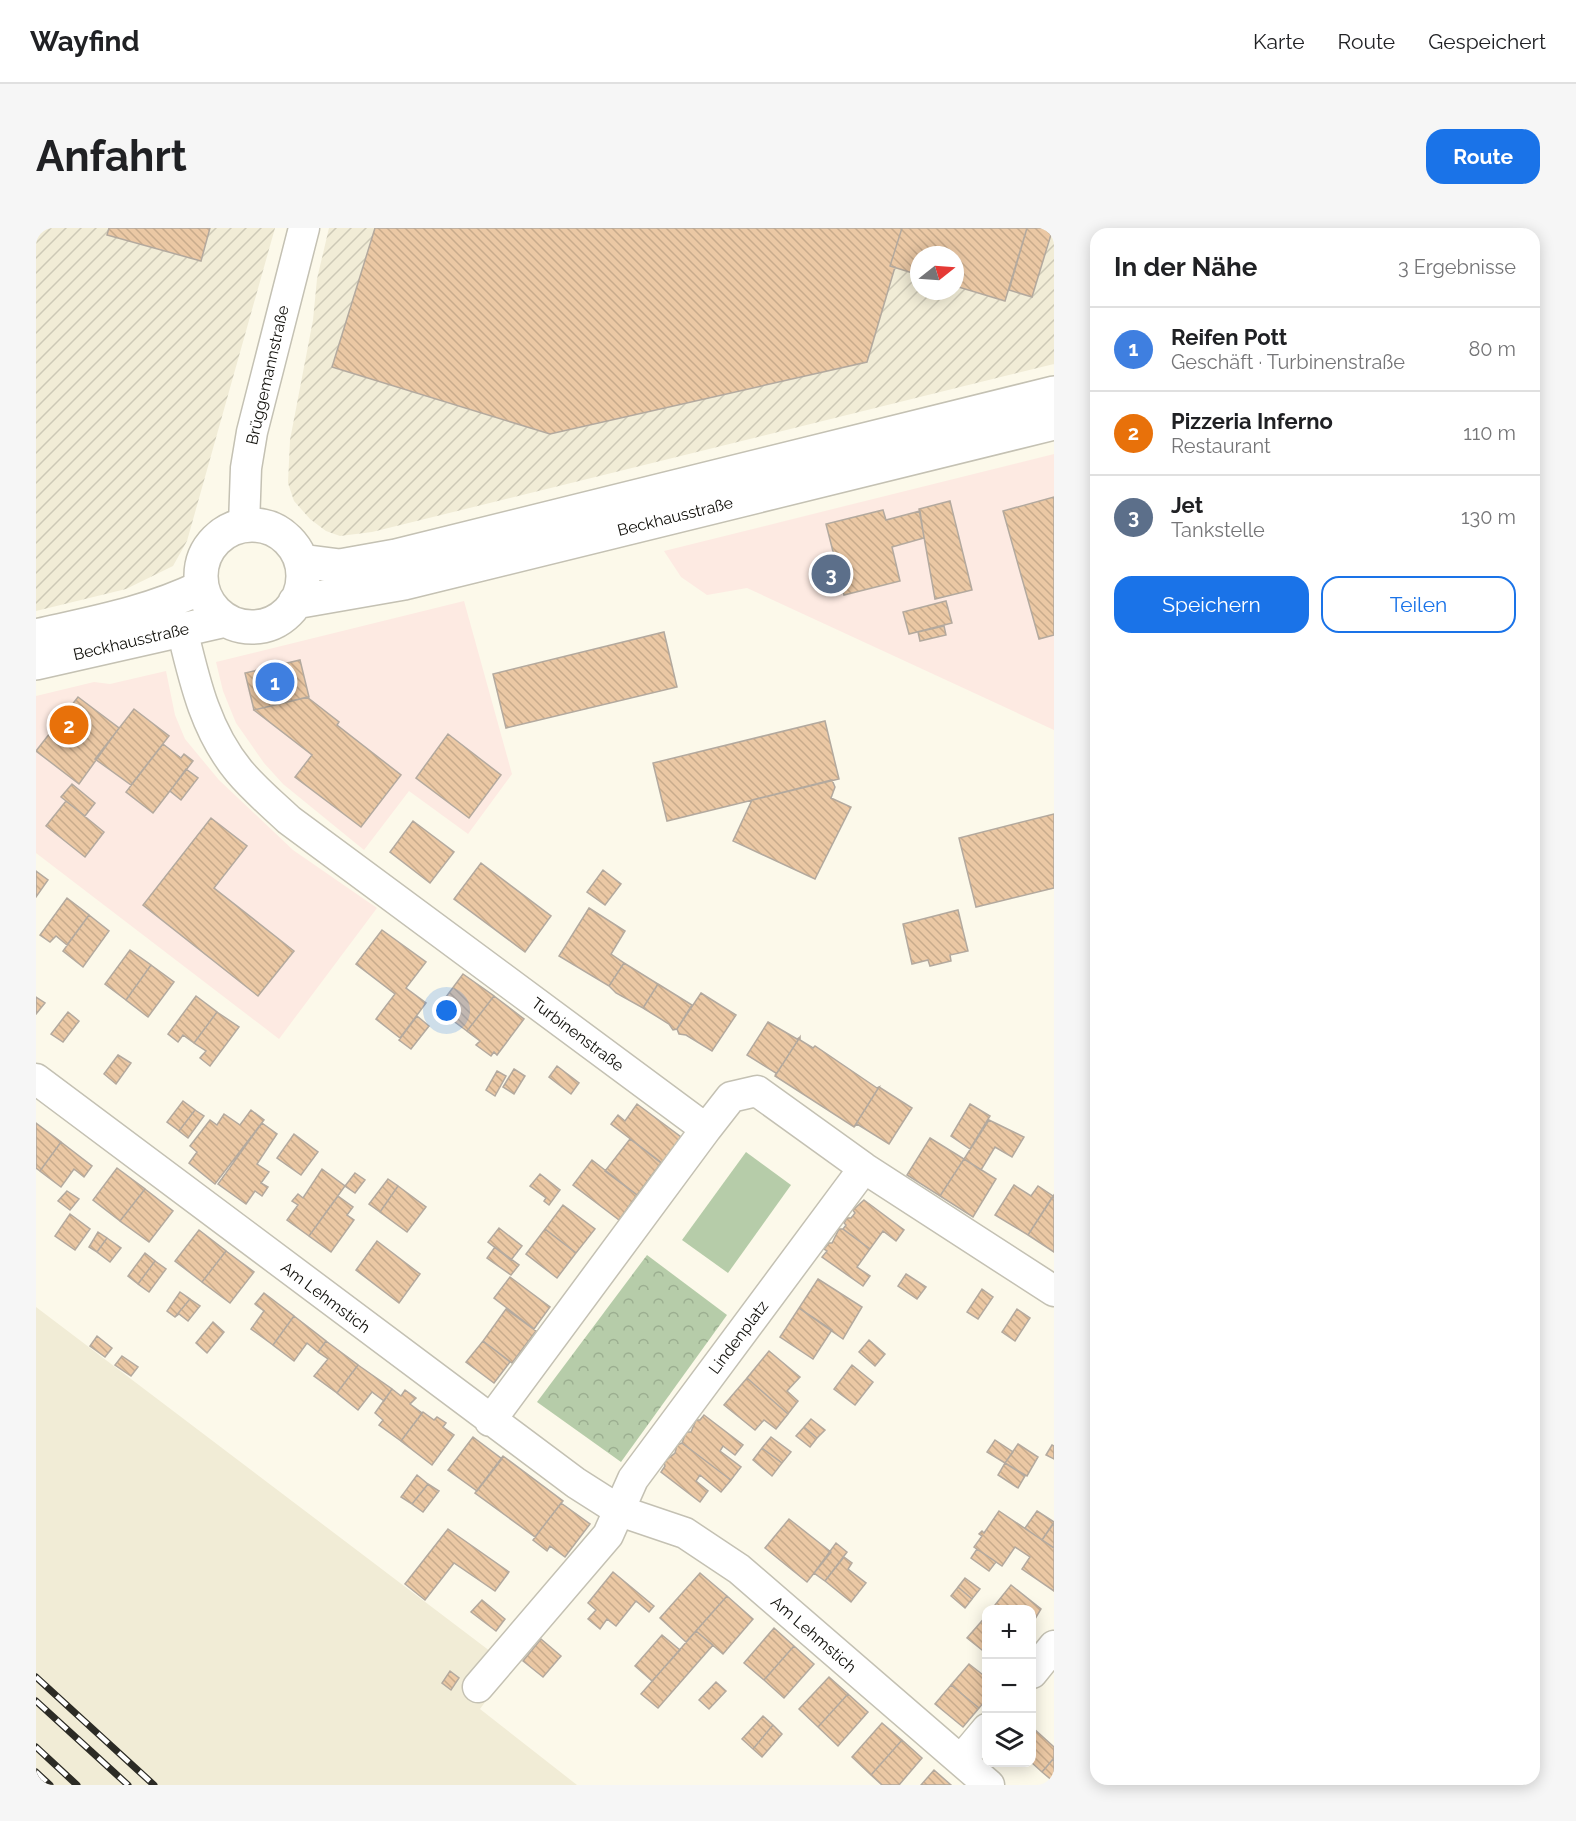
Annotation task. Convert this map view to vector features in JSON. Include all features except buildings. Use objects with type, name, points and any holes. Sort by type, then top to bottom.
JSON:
[{"type":"main road","name":"Beckhausstraße","points":[[302,561],[340,566],[396,556],[1054,393]]},
{"type":"main road","name":"Beckhausstraße","points":[[296,603],[404,583],[1054,423]]},
{"type":"main road","points":[[244,525],[266,527],[277,531],[294,547],[302,561],[303,585],[296,603],[279,620],[263,626],[247,627],[226,620],[207,601],[202,587],[201,570],[214,541],[227,531],[244,525]]},
{"type":"main road","name":"Beckhausstraße","points":[[36,636],[136,613],[163,605],[202,587]]},
{"type":"main road","name":"Beckhausstraße","points":[[36,663],[226,620]]},
{"type":"street","name":"Brüggemannstraße","points":[[244,525],[246,468],[252,432],[304,228]]},
{"type":"street","name":"Turbinenstraße","points":[[182,629],[203,708],[218,739],[238,770],[263,796],[289,820],[706,1129]]},
{"type":"street","name":"Am Lehmstich","points":[[36,1079],[490,1421],[576,1483],[620,1511],[685,1533],[739,1569],[989,1785]]},
{"type":"street","points":[[490,1421],[731,1097],[757,1091],[864,1168],[1054,1291]]},
{"type":"street","name":"Lindenplatz","points":[[620,1511],[633,1479],[864,1168]]},
{"type":"street","points":[[478,1687],[608,1535],[620,1511]]},
{"type":"street","points":[[1036,1668],[1054,1646]]},
{"type":"street","points":[[961,1760],[982,1735]]},
{"type":"shaded area","points":[[36,228],[275,228],[187,541],[173,566],[126,589],[36,611]]},
{"type":"shaded area","points":[[329,228],[1054,228],[1054,364],[372,532],[340,536],[326,531],[310,519],[294,501],[288,483],[290,440],[313,320],[317,279]]},
{"type":"shaded area","points":[[1054,454],[1054,730],[747,588],[707,595],[681,577],[664,551]]},
{"type":"shaded area","points":[[464,601],[512,774],[468,834],[409,791],[364,850],[283,784],[264,763],[236,723],[223,691],[216,662]]},
{"type":"shaded area","points":[[166,671],[175,715],[185,739],[219,780],[293,850],[377,908],[279,1039],[36,853],[36,696],[94,682],[110,684]]},
{"type":"shaded area","points":[[36,1307],[511,1667],[480,1709],[577,1785],[36,1785]]},
{"type":"green space","points":[[746,1152],[791,1185],[728,1273],[682,1240]]},
{"type":"green space","points":[[647,1255],[727,1315],[621,1462],[537,1402]]},
{"type":"railway","points":[[36,1677],[154,1785]]},
{"type":"railway","points":[[36,1701],[128,1785]]},
{"type":"railway","points":[[36,1747],[77,1785]]},
{"type":"railway","points":[[36,1772],[50,1785]]},
{"type":"place","name":"Jet","points":[[831,574]]},
{"type":"place","name":"Reifen Pott","points":[[275,682]]},
{"type":"place","name":"Pizzeria Inferno","points":[[69,725]]}]
